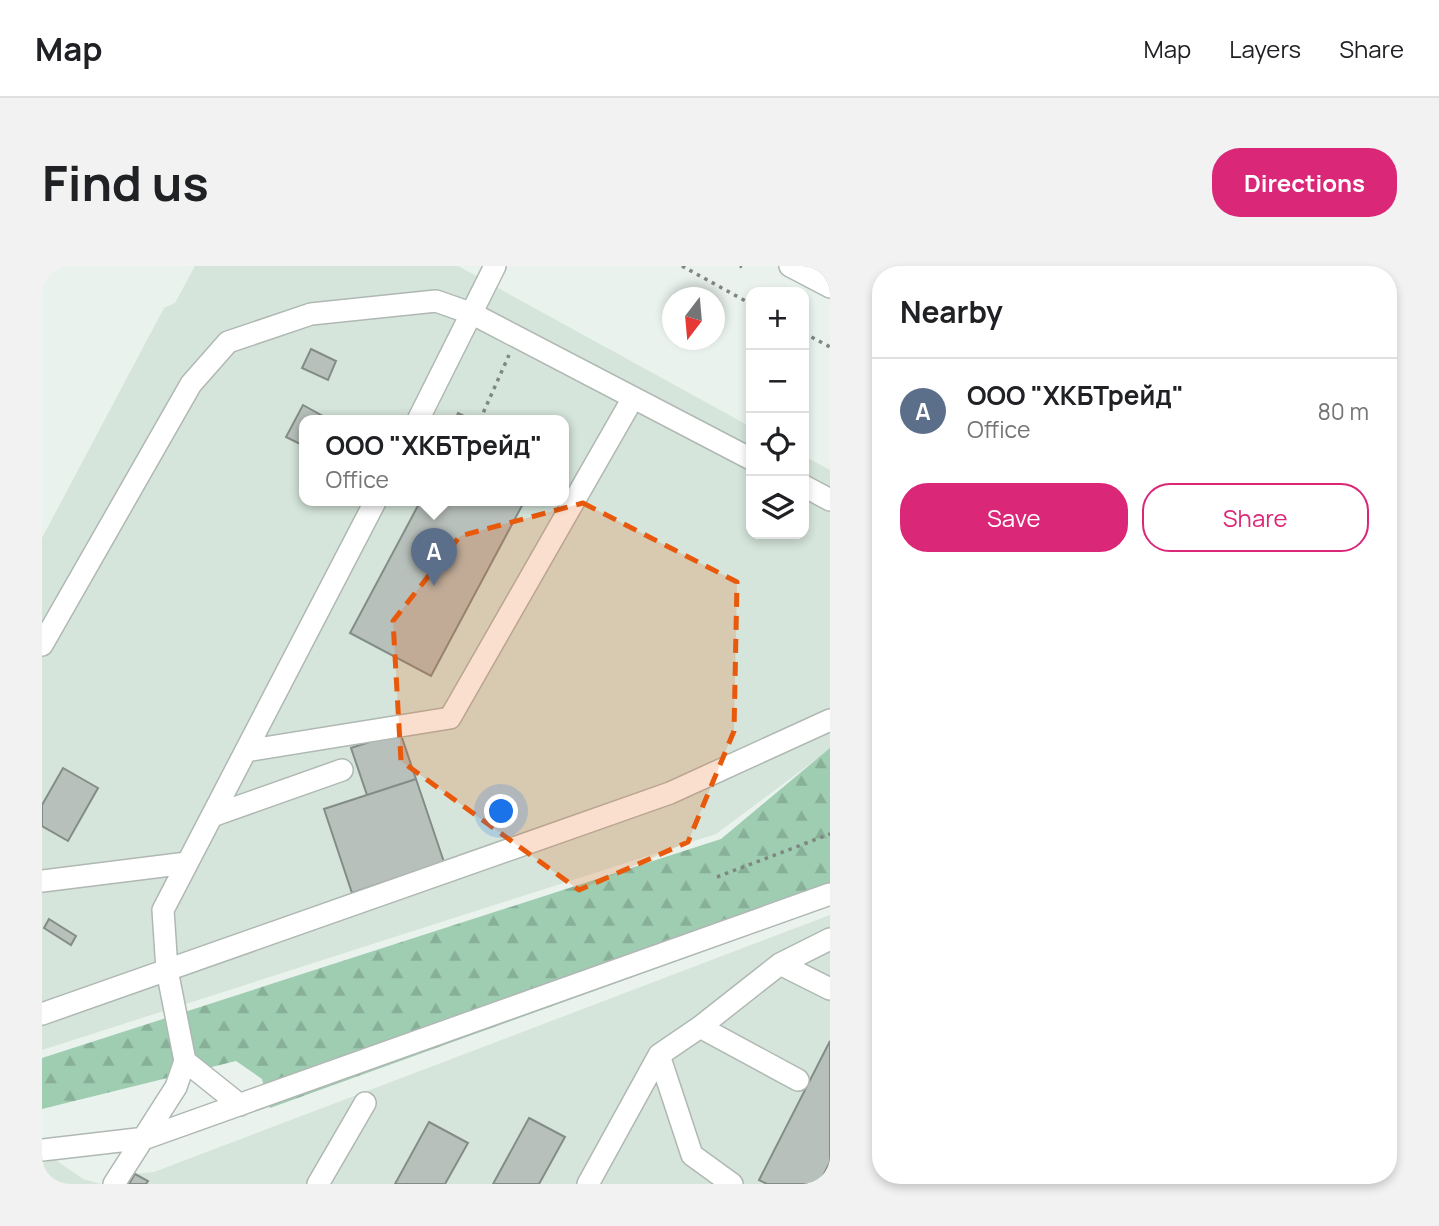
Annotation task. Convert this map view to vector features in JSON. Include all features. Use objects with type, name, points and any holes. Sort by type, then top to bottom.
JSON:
[{"type":"street","points":[[421,415],[495,266]]},
{"type":"street","points":[[790,266],[830,287]]},
{"type":"street","points":[[42,645],[191,384],[228,342],[311,314],[436,301],[473,314],[746,456]]},
{"type":"street","points":[[246,751],[450,718],[633,398]]},
{"type":"street","points":[[809,489],[830,500]]},
{"type":"street","points":[[114,1184],[127,1160],[146,1138],[176,1087],[186,1061],[167,971],[163,910],[373,506]]},
{"type":"street","points":[[42,1014],[670,793],[830,720]]},
{"type":"street","points":[[212,816],[342,770]]},
{"type":"street","points":[[42,881],[187,863]]},
{"type":"street","points":[[42,1150],[146,1138],[830,894]]},
{"type":"street","points":[[588,1184],[659,1055],[700,1027],[780,964],[830,939]]},
{"type":"street","points":[[780,964],[830,989]]},
{"type":"street","points":[[700,1027],[798,1080]]},
{"type":"street","points":[[659,1055],[692,1155],[732,1184]]},
{"type":"street","points":[[186,1061],[240,1105]]},
{"type":"street","points":[[317,1184],[365,1104]]},
{"type":"path","points":[[682,266],[746,301]]},
{"type":"path","points":[[809,336],[830,348]]},
{"type":"path","points":[[482,415],[517,337]]},
{"type":"path","points":[[717,877],[830,834]]},
{"type":"highlighted area","points":[[583,503],[737,582],[734,731],[688,842],[579,890],[401,761],[393,621],[460,536]]},
{"type":"shaded area","points":[[195,266],[458,266],[746,424],[746,539],[809,539],[809,459],[830,470],[830,749],[716,834],[42,1050],[42,538],[164,308],[175,303]]},
{"type":"shaded area","points":[[830,915],[830,1184],[118,1184],[135,1174],[154,1172]]},
{"type":"shaded area","points":[[54,1159],[83,1179],[101,1184],[42,1184],[42,1163]]},
{"type":"green space","points":[[830,748],[830,900],[824,908],[270,1108],[262,1079],[236,1061],[42,1109],[42,1058],[721,839]]},
{"type":"building","points":[[311,349],[336,361],[328,380],[302,368]]},
{"type":"building","points":[[303,405],[321,415],[299,415],[299,444],[286,437]]},
{"type":"building","points":[[418,506],[522,506],[431,676],[350,633]]},
{"type":"building","points":[[400,732],[416,779],[367,795],[351,748]]},
{"type":"building","points":[[63,768],[98,788],[68,841],[42,826],[42,805]]},
{"type":"building","points":[[416,779],[444,862],[352,893],[324,809]]},
{"type":"building","points":[[49,919],[76,936],[71,945],[44,928]]},
{"type":"building","points":[[830,1041],[830,1162],[819,1184],[767,1184],[759,1180]]},
{"type":"building","points":[[529,1118],[565,1137],[539,1184],[493,1184]]},
{"type":"building","points":[[429,1122],[468,1143],[445,1184],[395,1184]]},
{"type":"building","points":[[135,1174],[148,1181],[146,1184],[129,1184]]},
{"type":"place","name":"ООО \"ХКБТрейд\"","points":[[434,586]]}]
